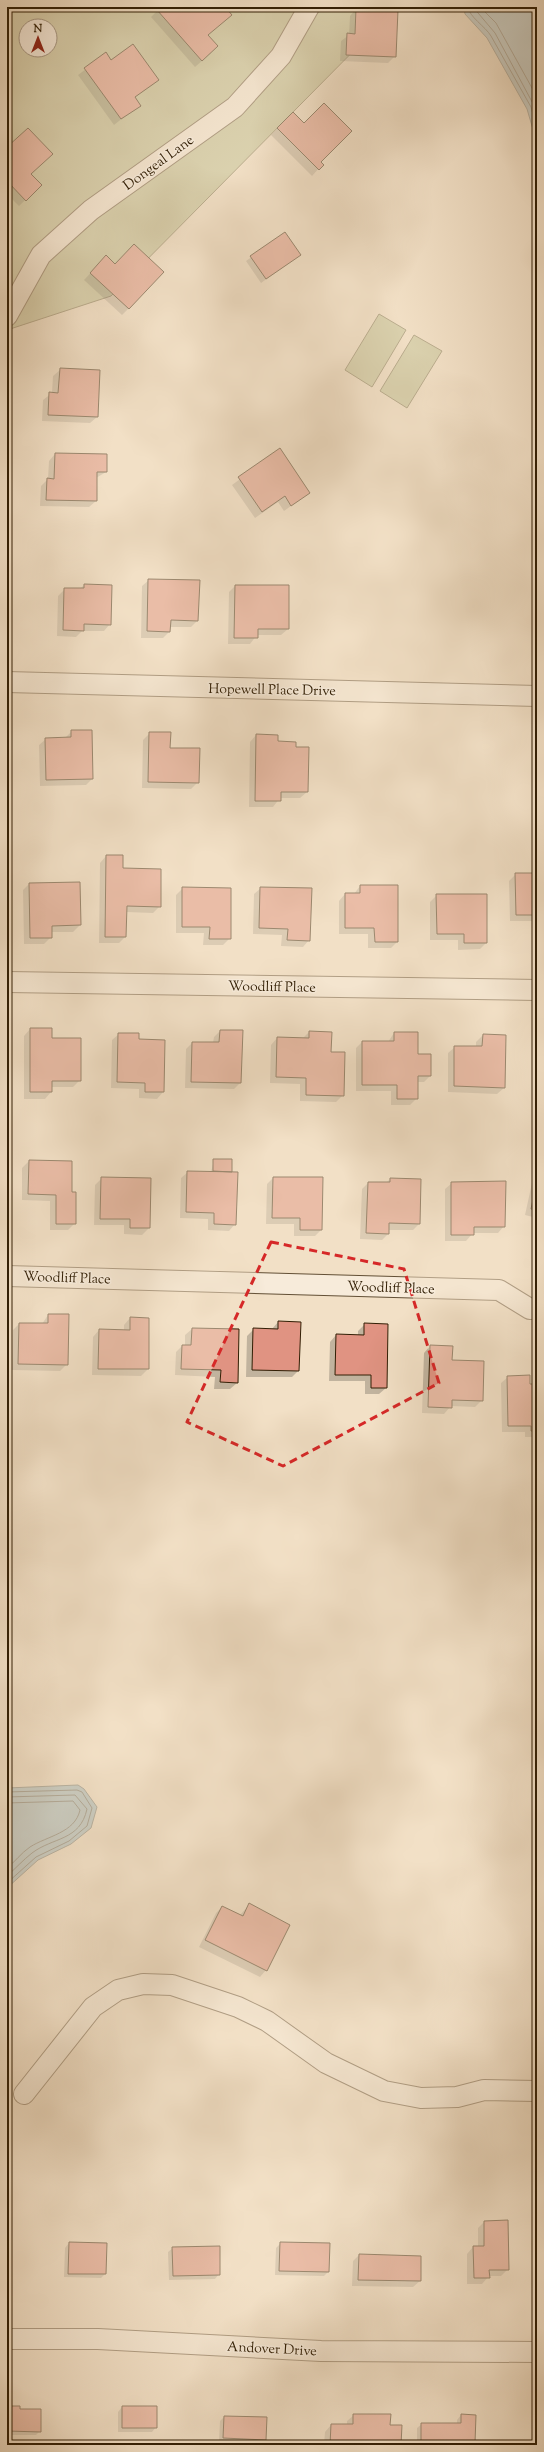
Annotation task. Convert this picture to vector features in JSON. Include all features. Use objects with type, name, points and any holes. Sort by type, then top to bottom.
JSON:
[{"type":"street","name":"Dongeal Lane","points":[[7,316],[42,254],[90,210],[235,107],[281,56],[309,7]]},
{"type":"street","name":"Hopewell Place Drive","points":[[7,682],[537,696]]},
{"type":"street","name":"Woodliff Place","points":[[7,982],[537,990]]},
{"type":"street","name":"Woodliff Place","points":[[7,1276],[499,1290],[530,1309]]},
{"type":"street","points":[[24,2094],[93,2007],[118,1990],[143,1984],[172,1985],[238,2006],[267,2021],[326,2063],[384,2091],[421,2098],[457,2097],[484,2090],[537,2092]]},
{"type":"street","name":"Andover Drive","points":[[7,2340],[98,2339],[321,2351],[537,2352]]},
{"type":"highlighted area","points":[[271,1242],[404,1269],[439,1383],[283,1466],[187,1422]]},
{"type":"green space","points":[[7,7],[397,7],[111,296],[7,330]]},
{"type":"green space","points":[[379,314],[406,330],[372,387],[345,370]]},
{"type":"green space","points":[[414,335],[442,351],[407,408],[380,391]]},
{"type":"water","points":[[464,7],[537,7],[537,143],[527,109],[487,38],[465,14]]},
{"type":"water","points":[[78,1785],[84,1789],[97,1807],[91,1828],[71,1844],[38,1860],[7,1888],[7,1788]]},
{"type":"building","points":[[160,7],[225,7],[232,15],[208,35],[218,46],[202,61],[157,10]]},
{"type":"building","points":[[356,8],[398,10],[396,57],[346,55],[347,33],[355,34]]},
{"type":"building","points":[[133,44],[159,80],[135,97],[141,106],[121,119],[84,68],[106,52],[111,60]]},
{"type":"building","points":[[324,103],[352,131],[321,162],[324,165],[319,170],[277,128],[293,112],[304,123]]},
{"type":"building","points":[[28,128],[53,154],[31,174],[42,185],[26,201],[7,181],[7,147]]},
{"type":"building","points":[[285,232],[301,255],[266,279],[250,256]]},
{"type":"building","points":[[134,244],[164,272],[129,309],[90,273],[106,255],[115,264]]},
{"type":"building","points":[[60,368],[100,370],[98,417],[48,415],[49,392],[58,393]]},
{"type":"building","points":[[280,448],[310,493],[291,506],[285,496],[262,512],[238,477]]},
{"type":"building","points":[[55,453],[107,454],[107,472],[97,472],[97,501],[46,500],[47,478],[54,479]]},
{"type":"building","points":[[148,579],[200,580],[198,621],[171,620],[170,632],[147,631]]},
{"type":"building","points":[[84,584],[112,585],[111,625],[84,624],[84,631],[63,630],[64,588],[84,588]]},
{"type":"building","points":[[235,585],[289,585],[289,629],[258,629],[258,638],[234,638]]},
{"type":"building","points":[[71,730],[92,730],[93,779],[46,780],[45,738],[71,737]]},
{"type":"building","points":[[149,732],[171,732],[170,748],[200,748],[199,783],[148,782]]},
{"type":"building","points":[[256,734],[278,735],[278,741],[296,742],[296,747],[309,747],[308,792],[281,792],[281,801],[255,801]]},
{"type":"building","points":[[106,855],[123,855],[123,868],[161,869],[161,907],[127,906],[126,937],[105,937]]},
{"type":"building","points":[[515,873],[537,873],[537,915],[516,915]]},
{"type":"building","points":[[80,882],[81,925],[52,926],[52,938],[30,938],[29,883]]},
{"type":"building","points":[[360,885],[398,885],[398,942],[375,942],[374,928],[345,928],[345,893],[360,893]]},
{"type":"building","points":[[182,887],[231,888],[231,939],[209,939],[210,927],[182,927]]},
{"type":"building","points":[[260,887],[312,888],[310,941],[287,940],[288,929],[259,928]]},
{"type":"building","points":[[436,894],[487,894],[487,943],[464,943],[464,934],[437,934]]},
{"type":"building","points":[[30,1028],[52,1028],[52,1038],[81,1038],[81,1081],[52,1081],[52,1092],[30,1092]]},
{"type":"building","points":[[220,1030],[243,1030],[241,1083],[191,1082],[192,1042],[219,1042]]},
{"type":"building","points":[[309,1031],[332,1032],[331,1052],[345,1052],[344,1096],[306,1095],[306,1078],[276,1077],[277,1037],[309,1038]]},
{"type":"building","points":[[394,1032],[418,1032],[418,1054],[431,1054],[431,1076],[418,1076],[418,1099],[397,1099],[397,1085],[362,1085],[362,1041],[394,1041]]},
{"type":"building","points":[[118,1033],[139,1033],[139,1039],[165,1040],[164,1092],[145,1092],[145,1083],[117,1082]]},
{"type":"building","points":[[483,1034],[506,1035],[505,1088],[454,1086],[454,1046],[482,1046]]},
{"type":"building","points":[[213,1159],[232,1159],[232,1172],[213,1171]]},
{"type":"building","points":[[29,1160],[72,1161],[72,1192],[76,1192],[76,1224],[56,1224],[56,1195],[28,1194]]},
{"type":"building","points":[[187,1171],[238,1172],[236,1225],[214,1224],[214,1213],[186,1212]]},
{"type":"building","points":[[101,1177],[151,1178],[150,1228],[130,1228],[130,1219],[100,1219]]},
{"type":"building","points":[[273,1177],[323,1177],[322,1230],[300,1230],[300,1218],[272,1218]]},
{"type":"building","points":[[390,1178],[421,1179],[420,1224],[389,1223],[389,1234],[366,1233],[368,1182],[390,1182]]},
{"type":"building","points":[[537,1180],[537,1210],[531,1209]]},
{"type":"building","points":[[506,1181],[505,1227],[474,1227],[474,1235],[451,1235],[451,1182]]},
{"type":"building","points":[[48,1314],[69,1314],[68,1365],[18,1364],[19,1323],[48,1323]]},
{"type":"building","points":[[130,1317],[149,1318],[149,1369],[98,1369],[99,1329],[130,1330]]},
{"type":"building","points":[[278,1321],[301,1322],[299,1371],[252,1370],[253,1328],[278,1329]]},
{"type":"building","points":[[364,1323],[388,1324],[387,1388],[371,1388],[371,1375],[335,1375],[336,1334],[364,1335]]},
{"type":"building","points":[[192,1328],[239,1329],[238,1383],[220,1382],[221,1370],[181,1369],[182,1345],[191,1345]]},
{"type":"building","points":[[430,1345],[453,1346],[452,1360],[484,1361],[483,1401],[452,1400],[452,1408],[428,1407]]},
{"type":"building","points":[[530,1375],[530,1384],[537,1384],[537,1431],[531,1431],[531,1426],[508,1426],[507,1376]]},
{"type":"building","points":[[249,1903],[290,1925],[267,1971],[205,1940],[222,1906],[243,1916]]},
{"type":"building","points":[[508,2220],[509,2270],[489,2270],[490,2278],[474,2278],[473,2246],[484,2246],[484,2221]]},
{"type":"building","points":[[69,2242],[107,2243],[106,2274],[68,2274]]},
{"type":"building","points":[[280,2242],[330,2243],[329,2272],[279,2271]]},
{"type":"building","points":[[220,2246],[220,2275],[173,2276],[172,2247]]},
{"type":"building","points":[[359,2254],[421,2256],[421,2281],[358,2280]]},
{"type":"building","points":[[7,2406],[20,2406],[20,2409],[41,2409],[41,2432],[7,2431]]},
{"type":"building","points":[[122,2406],[157,2406],[157,2428],[122,2428]]},
{"type":"building","points":[[353,2414],[391,2414],[390,2425],[402,2425],[401,2445],[330,2445],[331,2424],[353,2424]]},
{"type":"building","points":[[461,2414],[476,2415],[475,2443],[421,2442],[421,2423],[461,2423]]},
{"type":"building","points":[[224,2416],[267,2417],[266,2440],[223,2438]]}]
